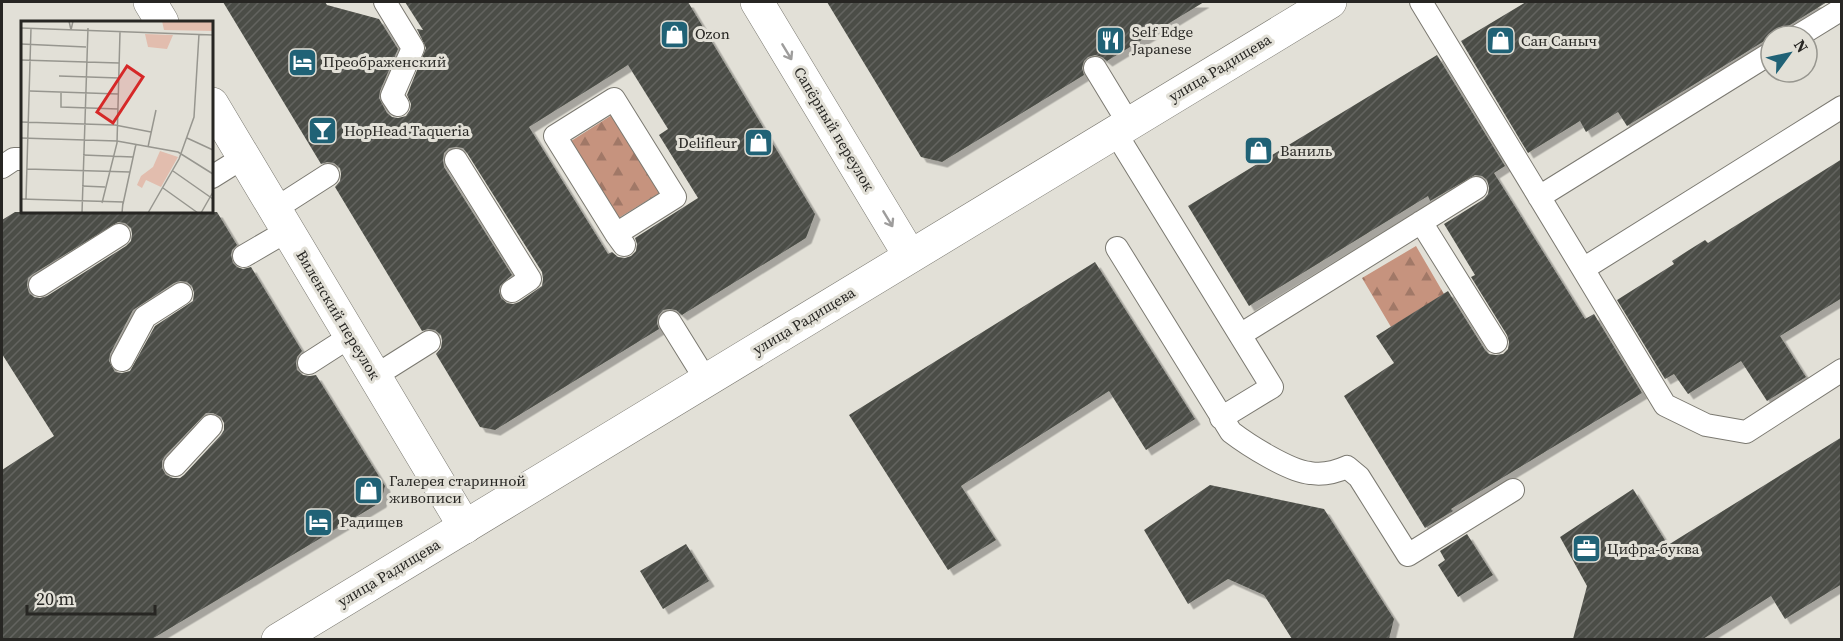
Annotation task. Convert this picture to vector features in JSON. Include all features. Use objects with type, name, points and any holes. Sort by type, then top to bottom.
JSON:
[{"type":"street","points":[[150,2],[161,21]]},
{"type":"street","name":"Сапёрный переулок","points":[[757,2],[910,256]]},
{"type":"street","name":"улица Радищева","points":[[278,639],[1330,2]]},
{"type":"street","name":"Виленский переулок","points":[[213,106],[465,526]]},
{"type":"lane","points":[[385,2],[413,48],[392,96],[398,105]]},
{"type":"lane","points":[[1421,2],[1665,405],[1706,425],[1746,432],[1842,370]]},
{"type":"lane","points":[[1818,24],[1842,9]]},
{"type":"lane","points":[[1539,197],[1759,60]]},
{"type":"lane","points":[[1095,68],[1122,128],[1272,387],[1221,418]]},
{"type":"lane","points":[[614,99],[675,197],[620,239],[555,136],[614,99]]},
{"type":"lane","points":[[1583,269],[1842,107]]},
{"type":"lane","points":[[213,176],[244,157]]},
{"type":"lane","points":[[2,166],[14,159],[21,159]]},
{"type":"lane","points":[[456,160],[530,279],[512,291]]},
{"type":"lane","points":[[244,256],[328,175]]},
{"type":"lane","points":[[1240,335],[1476,188]]},
{"type":"lane","points":[[1421,222],[1496,342]]},
{"type":"lane","points":[[40,285],[119,235]]},
{"type":"lane","points":[[1117,248],[1231,432],[1246,443],[1285,464],[1309,473],[1335,472],[1347,467],[1359,477],[1408,555],[1513,490]]},
{"type":"lane","points":[[122,360],[145,317],[181,294]]},
{"type":"lane","points":[[670,322],[706,380]]},
{"type":"lane","points":[[309,363],[351,336]]},
{"type":"lane","points":[[375,376],[429,342]]},
{"type":"lane","points":[[175,465],[211,426]]},
{"type":"green space","points":[[612,115],[661,192],[617,219],[568,143]]},
{"type":"green space","points":[[1416,246],[1444,294],[1391,327],[1362,278]]},
{"type":"building","points":[[223,2],[325,2],[327,5],[379,19],[398,49],[379,98],[387,113],[398,118],[406,116],[410,110],[411,104],[407,95],[426,48],[417,29],[423,30],[405,2],[688,2],[815,214],[806,238],[682,315],[676,310],[663,310],[658,316],[659,329],[495,430],[480,427],[436,354],[441,348],[441,335],[435,330],[422,331],[335,187],[340,181],[340,168],[334,163],[321,164]],"holes":[[[628,65],[668,129],[659,135],[698,198],[635,238],[636,251],[625,258],[618,257],[612,252],[608,254],[529,127]],[[449,148],[463,148],[467,153],[542,272],[542,286],[519,302],[507,303],[501,298],[500,286],[512,275],[444,167],[444,153]]]},
{"type":"building","points":[[827,2],[1204,2],[1107,61],[1095,55],[1088,57],[1082,68],[1084,75],[942,162],[921,157]]},
{"type":"building","points":[[1526,2],[1827,2],[1792,24],[1759,24],[1759,44],[1627,126],[1618,112],[1586,132],[1580,121],[1528,153],[1461,41]]},
{"type":"building","points":[[1437,55],[1505,166],[1494,173],[1585,319],[1594,314],[1642,393],[1451,509],[1453,511],[1425,528],[1344,396],[1394,363],[1376,336],[1448,291],[1489,354],[1503,354],[1508,349],[1507,335],[1471,277],[1475,275],[1444,224],[1484,199],[1489,188],[1487,180],[1475,175],[1430,201],[1428,196],[1249,306],[1188,206]]},
{"type":"building","points":[[1842,159],[1842,298],[1780,336],[1806,377],[1767,401],[1741,361],[1688,394],[1674,374],[1665,379],[1617,300],[1674,264],[1672,261],[1689,250],[1705,240],[1708,243]]},
{"type":"building","points":[[15,212],[217,212],[237,245],[232,250],[233,263],[243,269],[251,267],[302,351],[297,357],[297,370],[303,375],[316,375],[385,486],[381,502],[152,639],[2,639],[2,470],[54,436],[2,354],[2,220]],"holes":[[[118,222],[125,223],[131,228],[132,234],[131,241],[126,246],[47,296],[40,298],[29,293],[28,278],[33,274]],[[180,281],[192,286],[193,301],[155,326],[130,371],[115,372],[109,361],[110,354],[133,310]],[[206,413],[213,413],[221,417],[224,423],[221,435],[180,478],[166,475],[162,468],[165,456]]]},
{"type":"building","points":[[1095,262],[1195,419],[1146,450],[1109,391],[961,486],[996,540],[948,570],[849,415]]},
{"type":"building","points":[[1842,437],[1842,584],[1785,619],[1771,596],[1703,639],[1573,639],[1587,586],[1560,537],[1633,489],[1668,545]]},
{"type":"building","points":[[1210,485],[1324,509],[1394,619],[1389,639],[1292,639],[1264,595],[1228,579],[1188,604],[1144,530]]},
{"type":"building","points":[[1467,534],[1493,575],[1458,597],[1438,565],[1445,560],[1440,551]]},
{"type":"building","points":[[686,544],[709,581],[663,609],[640,571]]},
{"type":"place","name":"Ozon","points":[[674,34]]},
{"type":"place","name":"Self Edge Japanese","points":[[1111,41]]},
{"type":"place","name":"Сан Саныч","points":[[1500,41]]},
{"type":"place","name":"Преображенский","points":[[302,62]]},
{"type":"place","name":"HopHead Taqueria","points":[[323,131]]},
{"type":"place","name":"Delifleur","points":[[758,143]]},
{"type":"place","name":"Ваниль","points":[[1259,151]]},
{"type":"place","name":"Галерея старинной живописи","points":[[368,490]]},
{"type":"place","name":"Радищев","points":[[319,522]]},
{"type":"place","name":"Цифра-буква","points":[[1586,549]]}]
